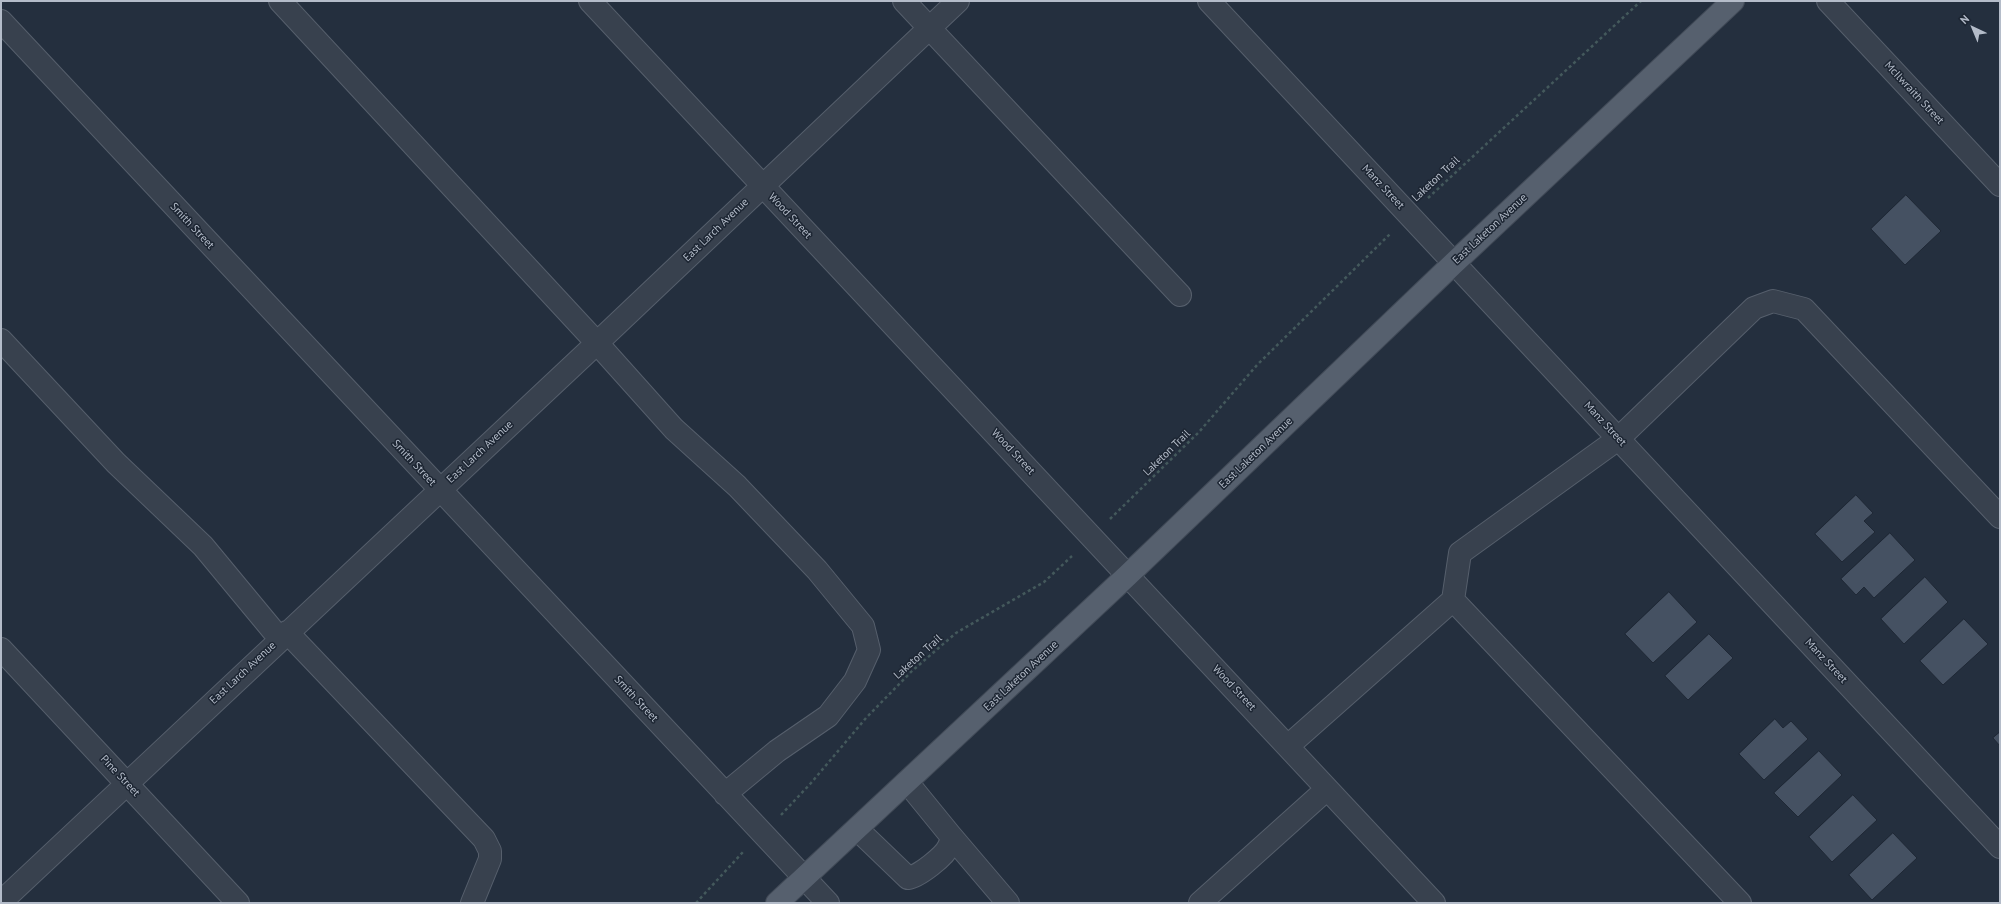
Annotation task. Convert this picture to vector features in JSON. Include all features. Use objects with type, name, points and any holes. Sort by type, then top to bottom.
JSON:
[{"type":"main road","name":"East Laketon Avenue","points":[[777,903],[1128,575],[1454,263],[1733,1]]},
{"type":"street","points":[[280,1],[597,343],[674,429],[737,486],[817,570],[863,626],[868,650],[855,680],[828,716],[777,751],[725,794]]},
{"type":"street","name":"Wood Street","points":[[590,1],[1434,903]]},
{"type":"street","points":[[904,1],[1180,294]]},
{"type":"street","name":"East Larch Avenue","points":[[1,902],[126,783],[597,343],[958,1]]},
{"type":"street","name":"Manz Street","points":[[1209,1],[2000,847]]},
{"type":"street","name":"McIlwraith Street","points":[[1828,1],[2000,185]]},
{"type":"street","name":"Smith Street","points":[[1,21],[439,490],[828,903]]},
{"type":"street","points":[[1288,746],[1453,600],[1460,553],[1618,439],[1754,308],[1773,300],[1804,309],[2000,517]]},
{"type":"street","points":[[1,340],[116,463],[203,546],[284,635],[484,839],[490,850],[490,859],[472,903]]},
{"type":"street","points":[[1453,600],[1740,903]]},
{"type":"street","name":"Pine Street","points":[[1,649],[238,903]]},
{"type":"street","points":[[907,782],[1008,903]]},
{"type":"street","points":[[1200,903],[1327,788]]},
{"type":"street","points":[[856,829],[908,878],[915,878],[935,862],[949,846],[951,836]]},
{"type":"path","name":"Laketon Trail","points":[[696,903],[740,855],[763,835],[811,783],[866,718],[912,671],[956,633],[1044,582],[1199,432],[1257,365],[1409,215],[1641,1]]},
{"type":"building","points":[[1906,195],[1941,231],[1905,265],[1871,229]]},
{"type":"building","points":[[1856,495],[1873,513],[1864,521],[1875,532],[1842,562],[1815,534]]},
{"type":"building","points":[[1890,533],[1915,560],[1874,598],[1864,587],[1856,595],[1841,579]]},
{"type":"building","points":[[1925,577],[1948,602],[1904,644],[1881,619]]},
{"type":"building","points":[[1669,592],[1697,622],[1653,663],[1625,634]]},
{"type":"building","points":[[1964,619],[1988,644],[1943,685],[1920,661]]},
{"type":"building","points":[[1709,634],[1733,658],[1688,700],[1665,676]]},
{"type":"building","points":[[1775,719],[1783,728],[1791,721],[1808,739],[1764,780],[1739,754]]},
{"type":"building","points":[[2000,732],[2000,746],[1993,738]]},
{"type":"building","points":[[1819,751],[1842,775],[1798,817],[1774,793]]},
{"type":"building","points":[[1853,795],[1877,820],[1832,862],[1809,837]]},
{"type":"building","points":[[1893,833],[1917,858],[1872,900],[1849,875]]}]
